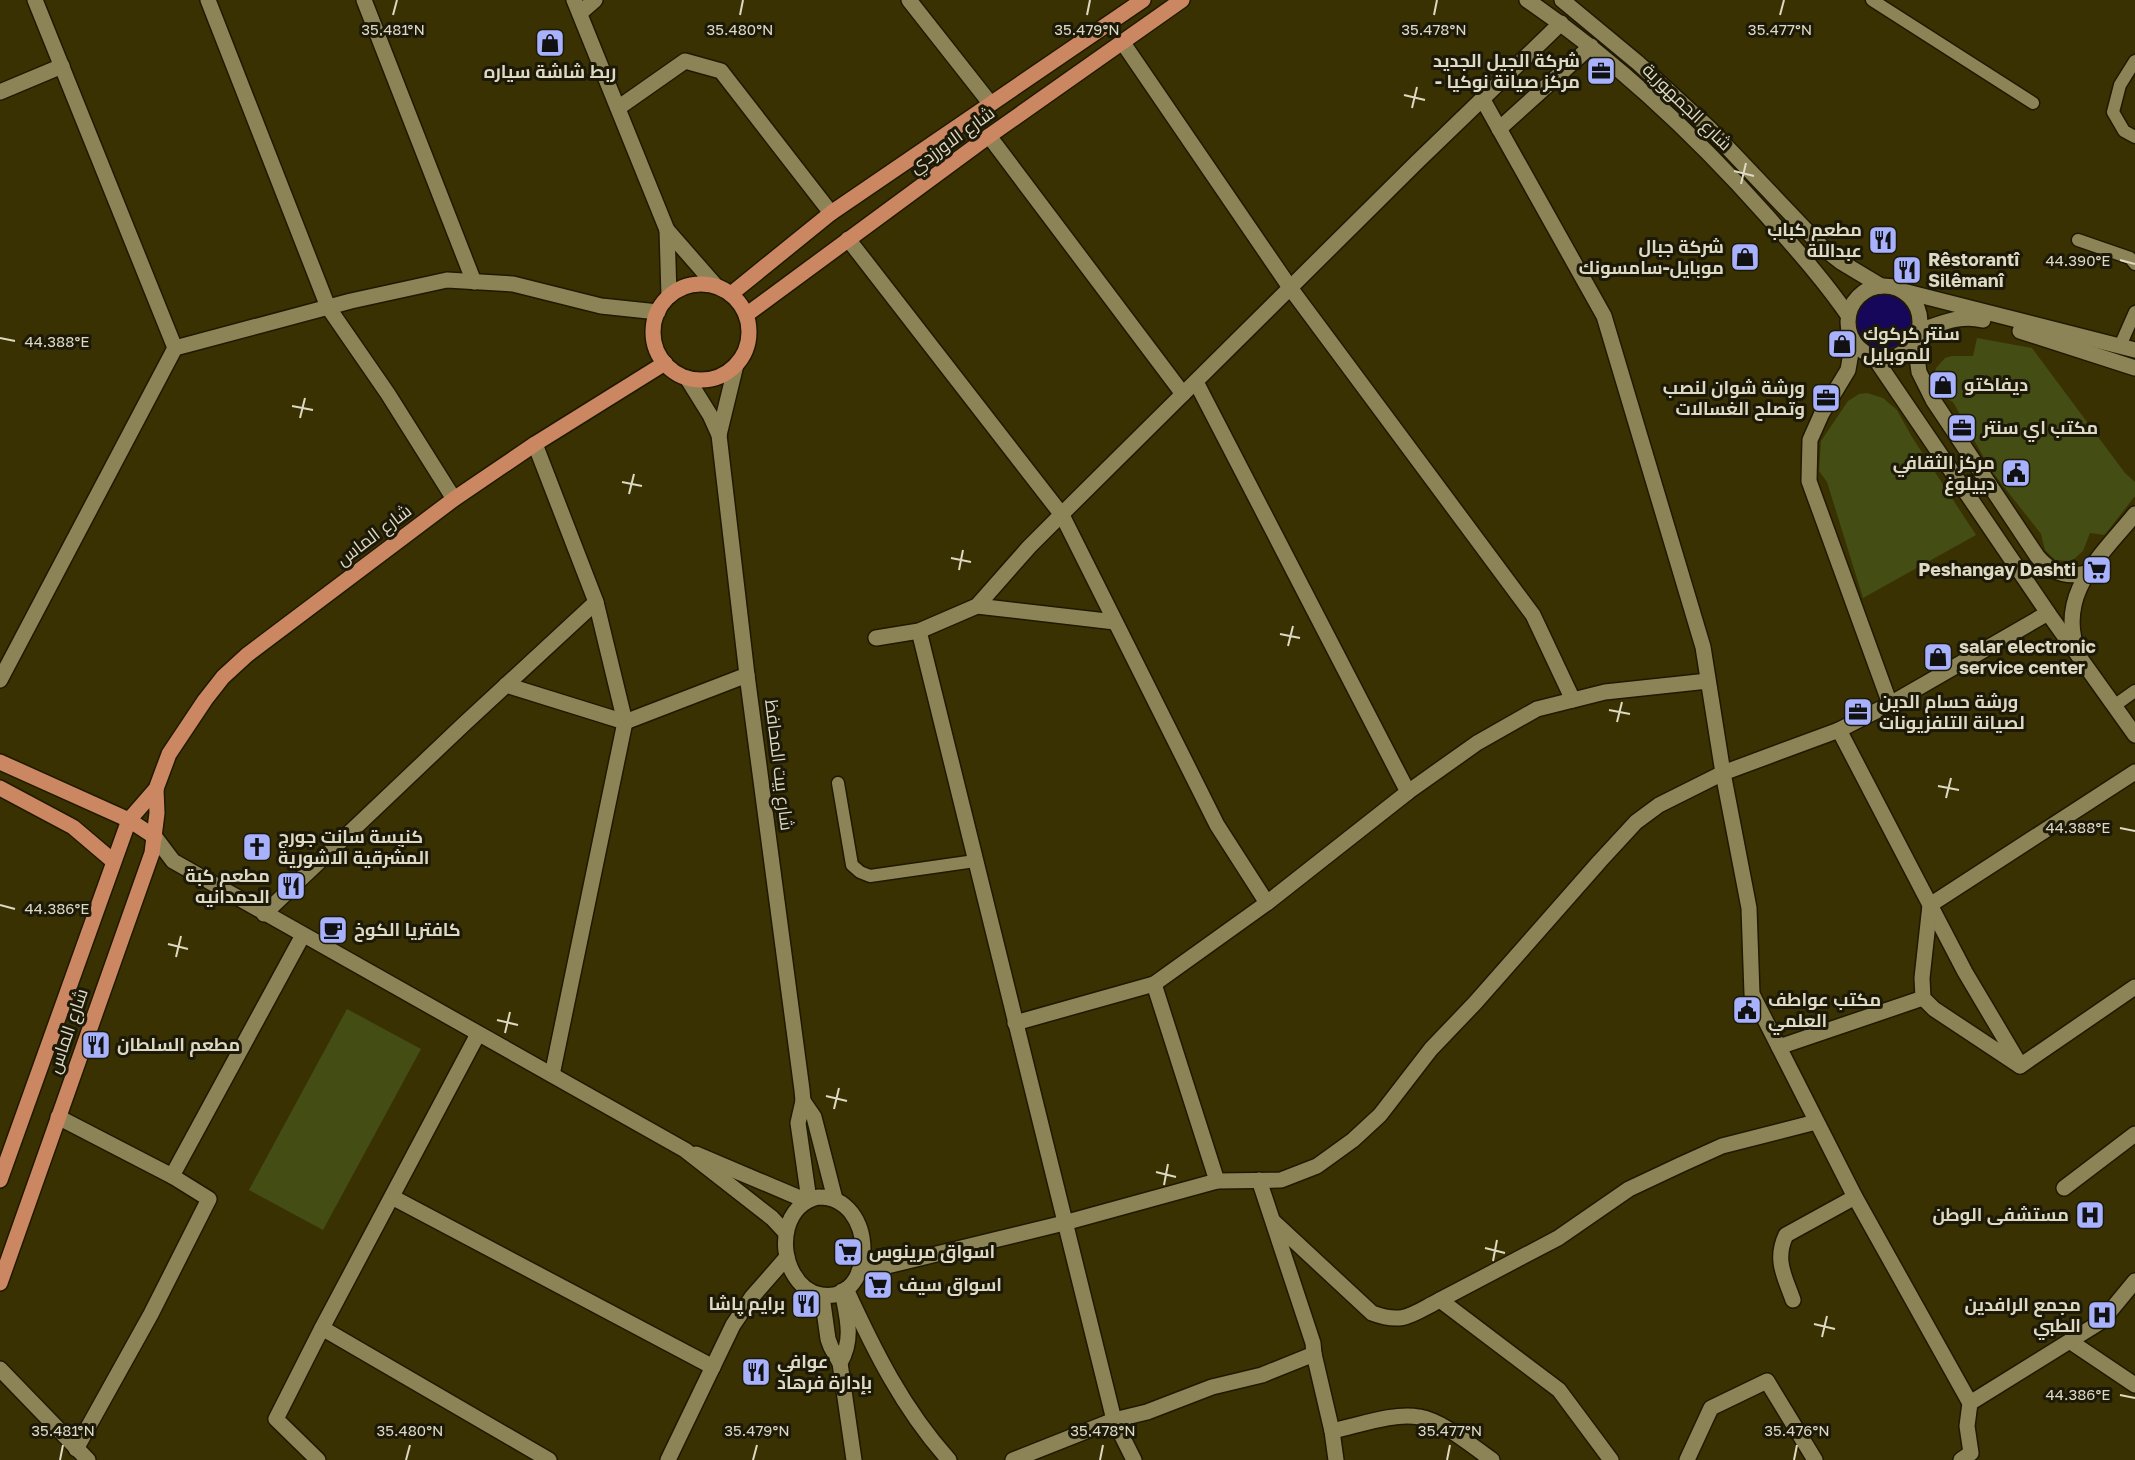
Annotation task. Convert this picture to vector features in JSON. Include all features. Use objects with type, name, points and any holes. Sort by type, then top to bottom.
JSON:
[{"type":"main road","name":"شارع الاورزدي","points":[[731,294],[831,213],[1143,0]]},
{"type":"main road","name":"شارع الاورزدي","points":[[746,315],[989,136],[1182,0]]},
{"type":"main road","points":[[696,284],[716,286],[731,294],[740,303],[749,328],[749,341],[744,354],[726,373],[714,378],[700,380],[687,378],[675,372],[665,363],[655,344],[654,322],[669,296],[686,286],[696,284]]},
{"type":"main road","name":"شارع الماس","points":[[0,1283],[152,853],[155,837],[156,789],[169,754],[205,700],[223,677],[272,634],[454,499],[535,444],[665,363]]},
{"type":"main road","points":[[0,762],[129,820],[155,837]]},
{"type":"main road","points":[[0,788],[73,827],[113,861]]},
{"type":"main road","name":"شارع الماس","points":[[0,1180],[129,820],[156,789]]},
{"type":"street","points":[[35,0],[175,348]]},
{"type":"street","points":[[208,0],[328,307],[388,394],[454,499]]},
{"type":"street","points":[[364,0],[474,282]]},
{"type":"street","points":[[595,0],[577,7],[667,230],[716,286]]},
{"type":"street","points":[[909,0],[990,103]]},
{"type":"street","name":"شارع الجمهورية","points":[[1527,0],[1592,46],[1652,99],[1728,173],[1804,257],[1848,315]]},
{"type":"street","name":"شارع الجمهورية","points":[[1562,0],[1638,63],[1709,128],[1823,248],[1860,275],[1881,286]]},
{"type":"street","points":[[876,638],[919,631],[977,606],[1029,547],[1062,514],[1417,162],[1561,23]]},
{"type":"street","points":[[1123,43],[1291,289],[1533,615],[1573,700]]},
{"type":"street","points":[[1499,129],[1592,46]]},
{"type":"street","points":[[618,108],[685,61],[721,71],[831,213]]},
{"type":"street","points":[[0,93],[62,66]]},
{"type":"street","points":[[1483,100],[1604,316],[1702,647],[1749,908],[1752,994],[1855,1197],[1970,1404],[1967,1426],[1971,1458]]},
{"type":"street","points":[[989,136],[1183,394]]},
{"type":"street","points":[[667,230],[669,296]]},
{"type":"street","points":[[848,239],[1062,514],[1217,825],[1268,903]]},
{"type":"street","points":[[0,680],[175,348],[328,307],[447,280],[513,284],[602,306],[658,312]]},
{"type":"street","points":[[2128,348],[1903,291],[1892,286],[1870,288],[1860,295],[1852,304],[1847,324],[1852,341],[1858,348],[1874,357],[1886,359],[1907,351],[1917,336],[1960,317],[1973,317],[2135,368]]},
{"type":"street","points":[[1903,291],[1918,309],[1920,320],[1917,336],[1919,372],[1929,393],[2044,565],[2063,574],[2086,573]]},
{"type":"street","points":[[1852,341],[1848,370],[1822,413],[1810,440],[1809,481],[1890,704]]},
{"type":"street","points":[[1874,357],[2048,613],[2135,735]]},
{"type":"street","name":"شارع بيت المحافظ","points":[[719,435],[736,365]]},
{"type":"street","name":"شارع بيت المحافظ","points":[[687,378],[710,415],[719,435],[747,675],[803,1101],[798,1123],[808,1200]]},
{"type":"street","points":[[1196,382],[1407,792]]},
{"type":"street","points":[[535,444],[596,602],[625,722],[552,1075]]},
{"type":"street","points":[[2082,660],[2075,646],[2072,616],[2074,601],[2086,573],[2135,514]]},
{"type":"street","points":[[264,914],[596,602]]},
{"type":"street","points":[[977,606],[1116,622]]},
{"type":"street","points":[[859,1270],[877,1268],[1064,1223],[1217,1181],[1281,1180],[1317,1166],[1353,1140],[1380,1115],[1431,1049],[1636,822],[1659,805],[1723,773],[1839,730],[1890,704],[2048,613]]},
{"type":"street","points":[[919,631],[1114,1420],[1134,1460]]},
{"type":"street","points":[[506,685],[625,722],[747,675]]},
{"type":"street","points":[[1015,1023],[1154,984],[1268,903],[1407,792],[1477,743],[1537,709],[1605,692],[1708,681]]},
{"type":"street","points":[[1839,730],[1965,972],[2020,1066]]},
{"type":"street","points":[[1930,905],[2135,772]]},
{"type":"street","points":[[155,837],[173,861],[685,1150],[772,1218],[786,1233]]},
{"type":"street","points":[[1930,905],[1922,978],[1923,998],[1959,1027],[2020,1066]]},
{"type":"street","points":[[172,1176],[303,935]]},
{"type":"street","points":[[1154,984],[1217,1181]]},
{"type":"street","points":[[2020,1066],[2135,987]]},
{"type":"street","points":[[1779,1047],[1923,998]]},
{"type":"street","points":[[318,1460],[276,1419],[478,1034]]},
{"type":"street","name":"شارع بيت المحافظ","points":[[803,1101],[814,1118],[835,1199],[849,1209],[858,1224],[863,1247],[859,1270],[854,1281],[844,1290]]},
{"type":"street","points":[[58,1117],[172,1176],[209,1199],[151,1314],[76,1449]]},
{"type":"street","points":[[1272,1219],[1372,1314],[1393,1320],[1404,1318],[1558,1238],[1629,1190],[1670,1170],[1722,1146],[1816,1122]]},
{"type":"street","points":[[2064,1188],[2135,1134]]},
{"type":"street","points":[[685,1150],[808,1200]]},
{"type":"street","points":[[1258,1180],[1312,1343],[1332,1431],[1336,1460]]},
{"type":"street","points":[[392,1197],[713,1367]]},
{"type":"street","points":[[835,1199],[824,1197],[808,1200],[795,1212],[786,1233],[787,1257],[793,1274],[809,1291],[822,1296],[831,1296],[844,1290]]},
{"type":"street","points":[[1793,1300],[1780,1263],[1781,1246],[1786,1235],[1855,1197]]},
{"type":"street","points":[[668,1460],[733,1325],[752,1297],[787,1257]]},
{"type":"street","points":[[1970,1404],[2102,1321],[2135,1281]]},
{"type":"street","points":[[840,1363],[845,1354],[849,1336],[844,1290]]},
{"type":"street","points":[[844,1290],[878,1357],[909,1408],[949,1460]]},
{"type":"street","points":[[822,1296],[828,1339],[840,1363],[854,1460]]},
{"type":"street","points":[[1440,1300],[1558,1390],[1611,1460]]},
{"type":"street","points":[[322,1328],[549,1460]]},
{"type":"street","points":[[2071,1342],[2135,1385]]},
{"type":"street","points":[[1013,1460],[1114,1420],[1147,1412],[1212,1387],[1262,1376],[1314,1354]]},
{"type":"street","points":[[0,1369],[88,1460]]},
{"type":"street","points":[[1687,1460],[1711,1408],[1767,1381],[1815,1460]]},
{"type":"street","points":[[1332,1431],[1403,1415],[1420,1417],[1436,1422],[1492,1460]]},
{"type":"lane","points":[[1872,0],[2033,103]]},
{"type":"lane","points":[[2135,61],[2120,85],[2113,112],[2124,131],[2135,137]]},
{"type":"lane","points":[[2078,240],[2130,258],[2135,264]]},
{"type":"lane","points":[[2128,348],[2135,312]]},
{"type":"lane","points":[[2114,706],[2135,691]]},
{"type":"lane","points":[[838,783],[852,865],[860,872],[870,876],[975,861]]},
{"type":"shaded area","points":[[1883,293],[1894,295],[1903,301],[1909,310],[1911,321],[1909,332],[1903,341],[1894,347],[1883,349],[1872,347],[1863,341],[1857,332],[1855,321],[1857,310],[1863,301],[1872,295]]},
{"type":"building","points":[[1977,338],[2032,348],[2125,473],[2135,482],[2135,496],[2107,532],[2104,535],[2090,533],[2083,551],[2073,560],[2055,560],[2045,550],[2041,534],[1990,469],[1953,402],[1943,397],[1933,379],[1936,368],[1945,358],[1973,356]]},
{"type":"building","points":[[1867,393],[1883,398],[1897,410],[1976,535],[1863,598],[1827,482],[1819,471],[1821,441],[1848,401],[1859,394]]},
{"type":"building","points":[[347,1009],[421,1049],[323,1230],[249,1190]]},
{"type":"place","name":"ربط شاشة سياره","points":[[550,43]]},
{"type":"place","name":"شركة الجيل الجديد - مركز صيانة نوكيا","points":[[1601,71]]},
{"type":"place","name":"مطعم كباب عبداللة","points":[[1883,240]]},
{"type":"place","name":"شركة جبال موبايل-سامسونك","points":[[1745,257]]},
{"type":"place","name":"Rêstorantî Silêmanî","points":[[1907,270]]},
{"type":"place","name":"سنتر كركوك للموبايل","points":[[1842,344]]},
{"type":"place","name":"ديفاكتو","points":[[1943,385]]},
{"type":"place","name":"ورشة شوان لنصب وتصلح الغسالات","points":[[1826,398]]},
{"type":"place","name":"مكتب اي سنتر","points":[[1962,428]]},
{"type":"place","name":"مركز الثقافي دييلوغ","points":[[2016,473]]},
{"type":"place","name":"Peshangay Dashti","points":[[2097,570]]},
{"type":"place","name":"salar electronic service center","points":[[1938,657]]},
{"type":"place","name":"ورشة حسام الدين لصيانة التلفزيونات","points":[[1858,712]]},
{"type":"place","name":"كنيسة سانت جورج المشرقية الاشورية","points":[[257,847]]},
{"type":"place","name":"مطعم كبة الحمدانيه","points":[[291,886]]},
{"type":"place","name":"كافتريا الكوخ","points":[[333,930]]},
{"type":"place","name":"مكتب عواطف العلمي","points":[[1747,1010]]},
{"type":"place","name":"مطعم السلطان","points":[[96,1045]]},
{"type":"place","name":"مستشفى الوطن","points":[[2090,1215]]},
{"type":"place","name":"اسواق مرينوس","points":[[848,1252]]},
{"type":"place","name":"اسواق سيف","points":[[878,1285]]},
{"type":"place","name":"برایم پاشا","points":[[806,1304]]},
{"type":"place","name":"مجمع الرافدين الطبي","points":[[2102,1315]]},
{"type":"place","name":"عوافي بإدارة فرهاد","points":[[756,1372]]}]
